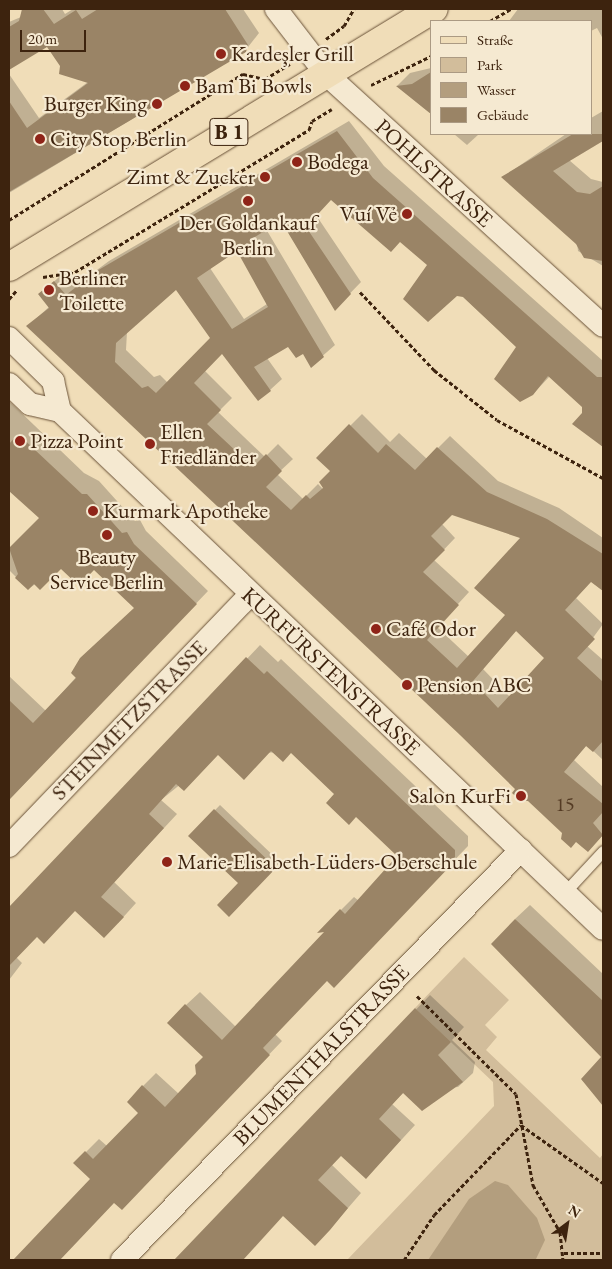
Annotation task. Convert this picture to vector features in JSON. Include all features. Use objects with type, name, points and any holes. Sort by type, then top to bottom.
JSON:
[{"type":"main road","name":"B 1","points":[[9,267],[434,9]]},
{"type":"street","name":"POHLSTRASSE","points":[[276,9],[326,74],[603,326]]},
{"type":"street","points":[[9,338],[53,381],[60,411],[30,404],[9,384]]},
{"type":"street","name":"KURFÜRSTENSTRASSE","points":[[60,411],[250,595],[603,929]]},
{"type":"street","name":"STEINMETZSTRASSE","points":[[9,846],[250,595]]},
{"type":"street","name":"BLUMENTHALSTRASSE","points":[[122,1260],[521,850]]},
{"type":"lane","points":[[565,892],[603,851]]},
{"type":"path","points":[[339,31],[354,9]]},
{"type":"path","points":[[492,20],[511,9]]},
{"type":"path","points":[[390,74],[430,56]]},
{"type":"path","points":[[9,220],[243,74],[265,79],[276,73]]},
{"type":"path","points":[[38,278],[75,272],[309,130],[315,120]]},
{"type":"path","points":[[360,292],[434,370],[497,420],[603,478]]},
{"type":"path","points":[[417,996],[516,1094],[533,1185],[558,1225],[564,1253],[563,1260]]},
{"type":"path","points":[[521,1126],[603,1183]]},
{"type":"path","points":[[404,1260],[434,1215],[521,1126]]},
{"type":"path","points":[[564,1253],[603,1253]]},
{"type":"green space","points":[[464,957],[509,1000],[485,1025],[497,1037],[486,1050],[600,1158],[603,1154],[603,1260],[347,1260],[494,1106],[493,1082],[415,1008]]},
{"type":"water","points":[[495,1181],[508,1185],[537,1218],[545,1240],[536,1259],[428,1260],[469,1199]]},
{"type":"building","points":[[22,9],[43,9],[54,24],[76,10],[82,19],[98,9],[225,9],[248,45],[246,52],[9,192],[9,101],[27,128],[88,83],[59,74],[60,66],[47,47],[9,70],[9,27],[19,21]]},
{"type":"building","points":[[430,73],[430,113],[396,86],[412,84]]},
{"type":"building","points":[[337,131],[373,178],[597,377],[603,377],[603,447],[572,424],[582,413],[582,407],[548,376],[533,395],[520,402],[494,379],[516,347],[463,297],[457,296],[428,322],[403,299],[427,265],[400,242],[391,252],[331,200],[306,227],[351,294],[335,311],[281,221],[253,238],[324,357],[311,368],[303,354],[296,358],[288,347],[254,367],[271,391],[258,401],[222,354],[194,383],[221,410],[207,424],[253,467],[266,454],[282,471],[266,487],[291,510],[306,495],[310,499],[323,488],[319,482],[330,471],[316,458],[349,424],[378,453],[386,444],[415,470],[437,447],[487,492],[547,519],[603,554],[603,591],[591,582],[565,610],[595,639],[577,658],[603,682],[603,741],[593,752],[586,746],[564,772],[603,804],[603,812],[593,823],[603,835],[588,852],[576,842],[571,848],[561,839],[562,833],[528,801],[521,801],[512,793],[515,789],[460,735],[26,326],[49,308],[38,294],[54,281],[66,295],[95,272]],"holes":[[[237,251],[268,307],[232,329],[197,278]],[[176,290],[210,338],[156,393],[148,386],[142,388],[115,362],[116,343]],[[452,515],[520,538],[474,588],[505,615],[457,668],[427,640],[459,605],[423,572],[445,550],[431,536]],[[516,631],[544,658],[498,708],[473,681]]]},
{"type":"building","points":[[603,134],[603,141],[553,171],[577,192],[590,194],[603,186],[603,261],[584,258],[576,244],[501,177],[571,135]]},
{"type":"building","points":[[18,434],[82,494],[87,494],[122,533],[127,532],[134,544],[197,604],[9,800],[9,700],[33,723],[76,678],[71,673],[80,658],[134,608],[94,570],[79,586],[61,569],[40,590],[34,584],[28,590],[15,578],[18,574],[9,548],[39,518],[9,491],[9,444]]},
{"type":"building","points":[[246,657],[264,674],[267,671],[455,850],[455,861],[334,988],[327,981],[263,1048],[270,1055],[122,1210],[114,1203],[60,1260],[13,1260],[90,1179],[73,1163],[85,1151],[93,1159],[138,1113],[127,1102],[142,1085],[165,1107],[196,1074],[195,1065],[203,1057],[167,1023],[185,1004],[222,1040],[324,932],[317,933],[340,909],[345,914],[397,856],[356,817],[349,825],[326,803],[334,794],[291,753],[283,762],[271,751],[244,780],[218,755],[184,791],[176,784],[149,814],[164,828],[101,897],[124,917],[104,938],[75,911],[44,944],[37,937],[9,966],[9,907]]},
{"type":"building","points":[[214,809],[276,868],[229,917],[217,905],[238,883],[188,836]]},
{"type":"building","points":[[515,919],[603,1001],[603,1106],[581,1079],[601,1057],[491,944]]},
{"type":"building","points":[[415,1008],[451,1042],[438,1055],[463,1082],[422,1111],[403,1093],[379,1119],[401,1140],[366,1179],[341,1156],[318,1180],[348,1208],[315,1246],[283,1216],[243,1260],[174,1260]]},
{"type":"place","name":"Kardeşler Grill","points":[[221,54]]},
{"type":"place","name":"Bam Bi Bowls","points":[[185,86]]},
{"type":"place","name":"Burger King","points":[[157,104]]},
{"type":"place","name":"City Stop Berlin","points":[[40,139]]},
{"type":"place","name":"Bodega","points":[[297,162]]},
{"type":"place","name":"Zimt & Zucker","points":[[265,177]]},
{"type":"place","name":"Der Goldankauf Berlin","points":[[248,201]]},
{"type":"place","name":"Vuí Vẻ","points":[[407,214]]},
{"type":"place","name":"Berliner Toilette","points":[[49,290]]},
{"type":"place","name":"Pizza Point","points":[[20,441]]},
{"type":"place","name":"Ellen Friedländer","points":[[150,444]]},
{"type":"place","name":"Kurmark Apotheke","points":[[93,511]]},
{"type":"place","name":"Beauty Service Berlin","points":[[107,535]]},
{"type":"place","name":"Café Odor","points":[[376,629]]},
{"type":"place","name":"Pension ABC","points":[[407,685]]},
{"type":"place","name":"Salon KurFi","points":[[521,796]]},
{"type":"place","name":"Marie-Elisabeth-Lüders-Oberschule","points":[[167,862]]}]
